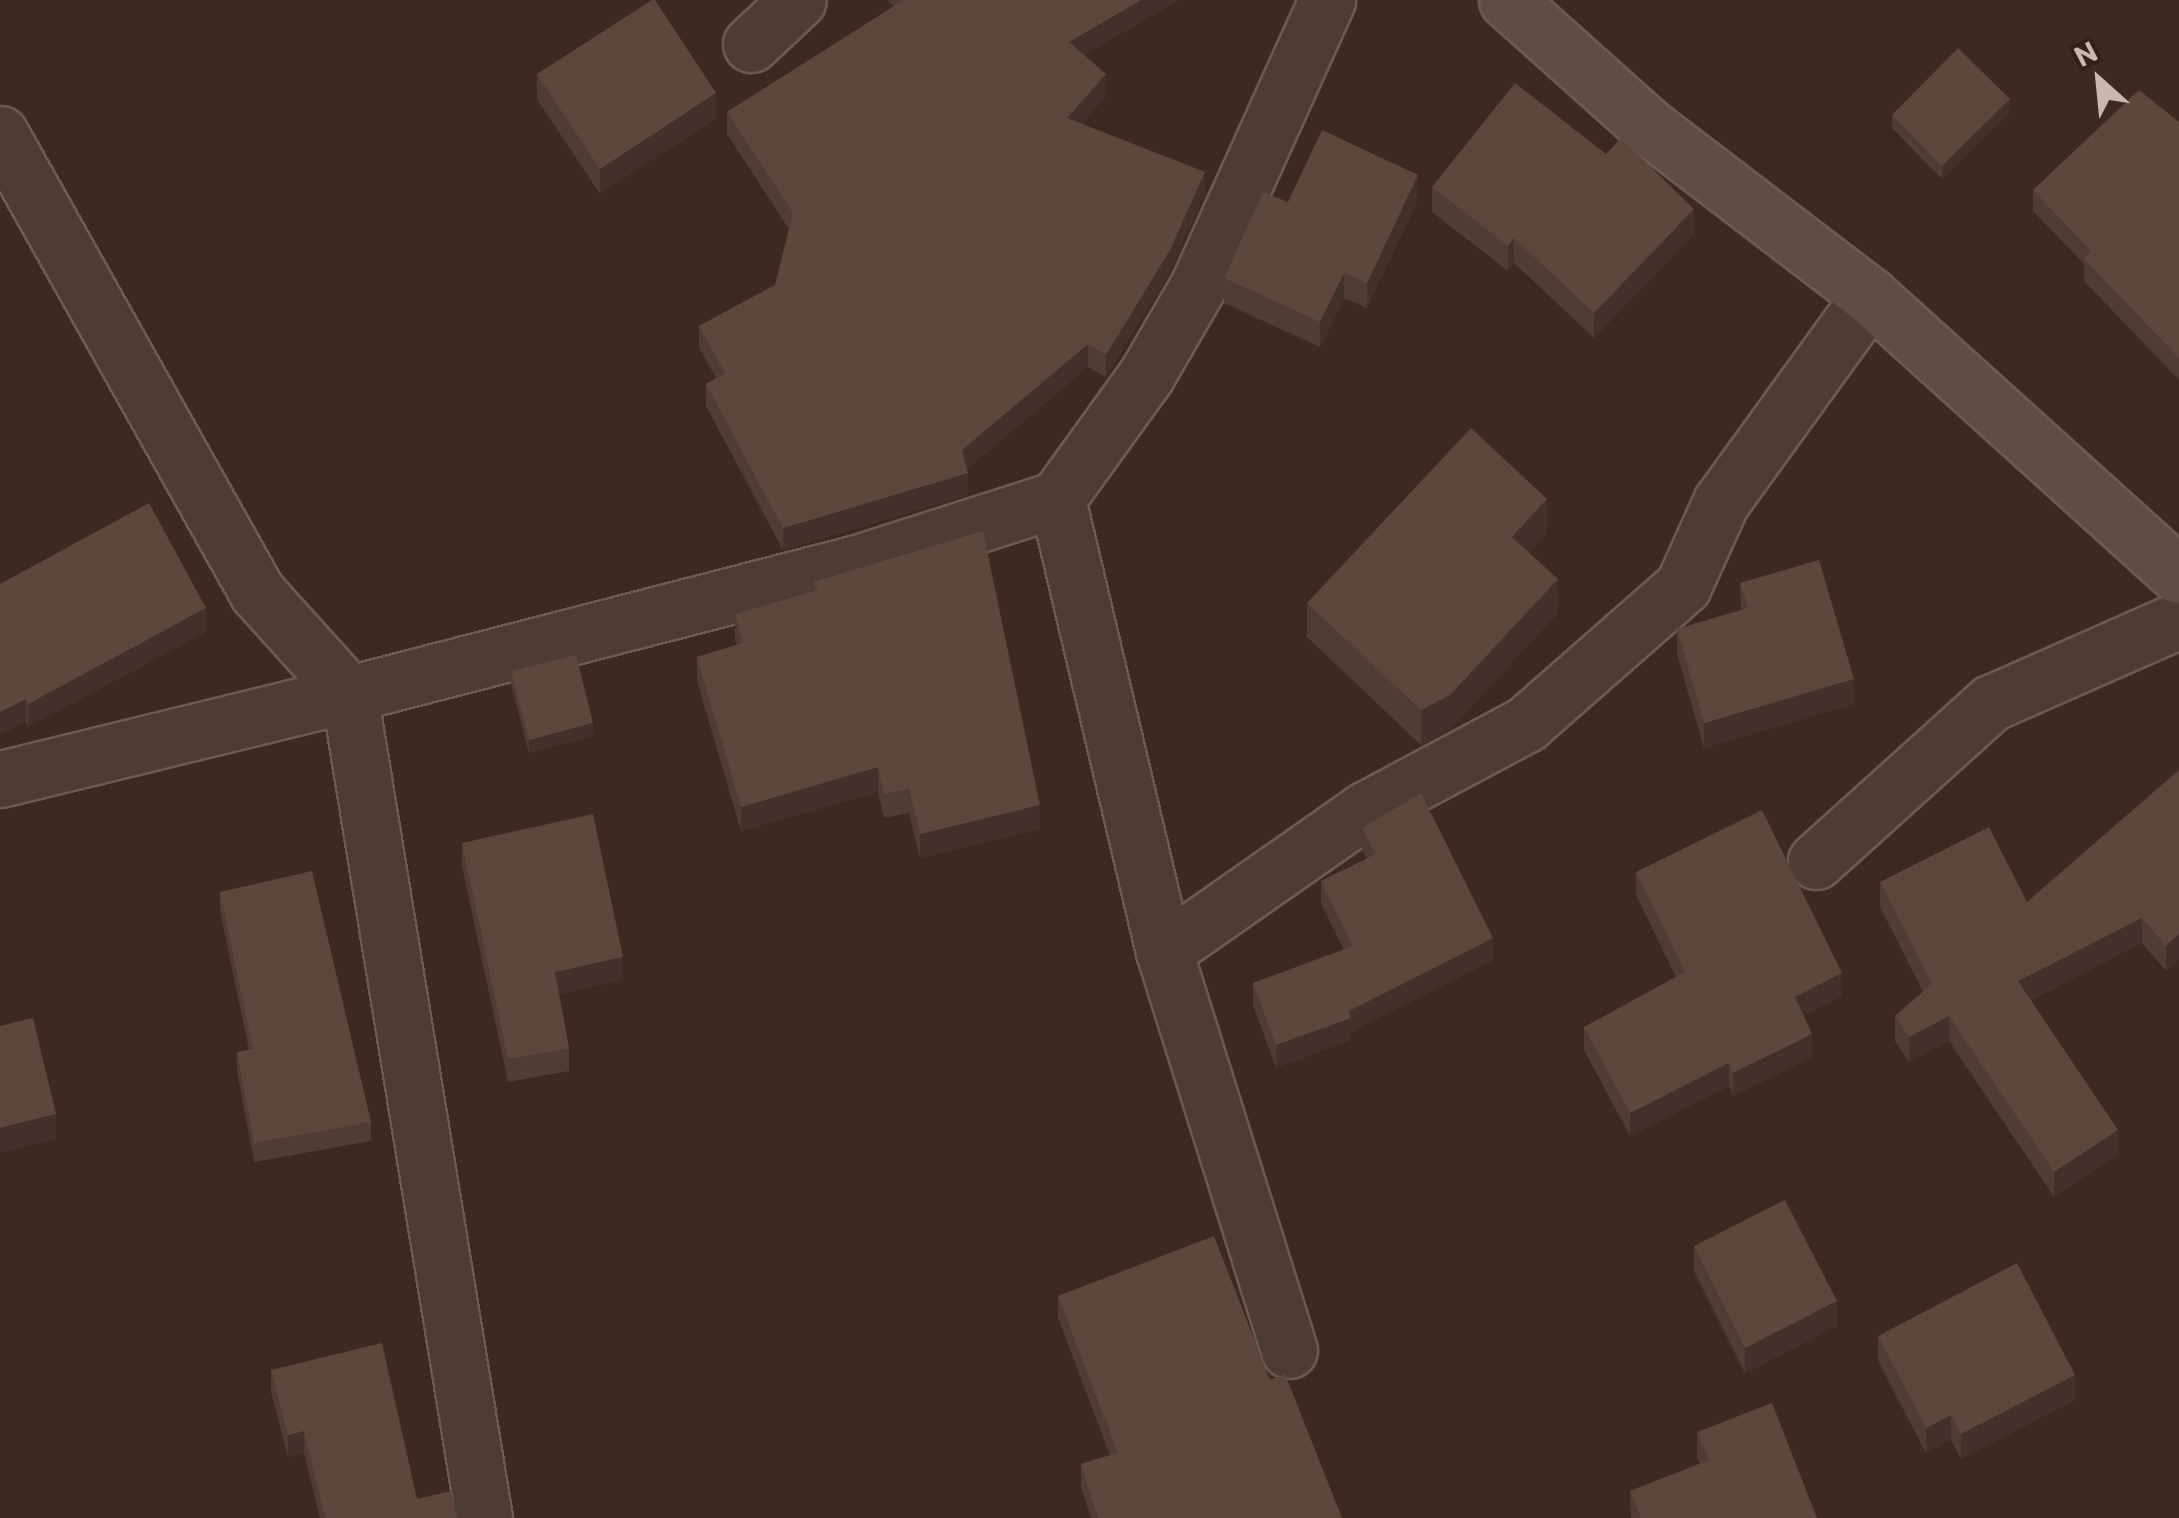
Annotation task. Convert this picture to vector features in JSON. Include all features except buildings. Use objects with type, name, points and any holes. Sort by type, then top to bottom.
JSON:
[{"type":"main road","points":[[1507,0],[1648,127],[1870,296],[2179,575]]},
{"type":"street","points":[[751,44],[798,0]]},
{"type":"street","points":[[0,779],[857,563],[1057,499],[1147,374],[1198,286],[1327,0]]},
{"type":"street","points":[[0,134],[257,592],[349,694],[484,1518]]},
{"type":"street","points":[[1164,951],[1364,810],[1526,724],[1684,586],[1721,502],[1870,296]]},
{"type":"street","points":[[1057,499],[1164,951],[1289,1350]]},
{"type":"street","points":[[1816,862],[1991,703],[2179,620]]}]
